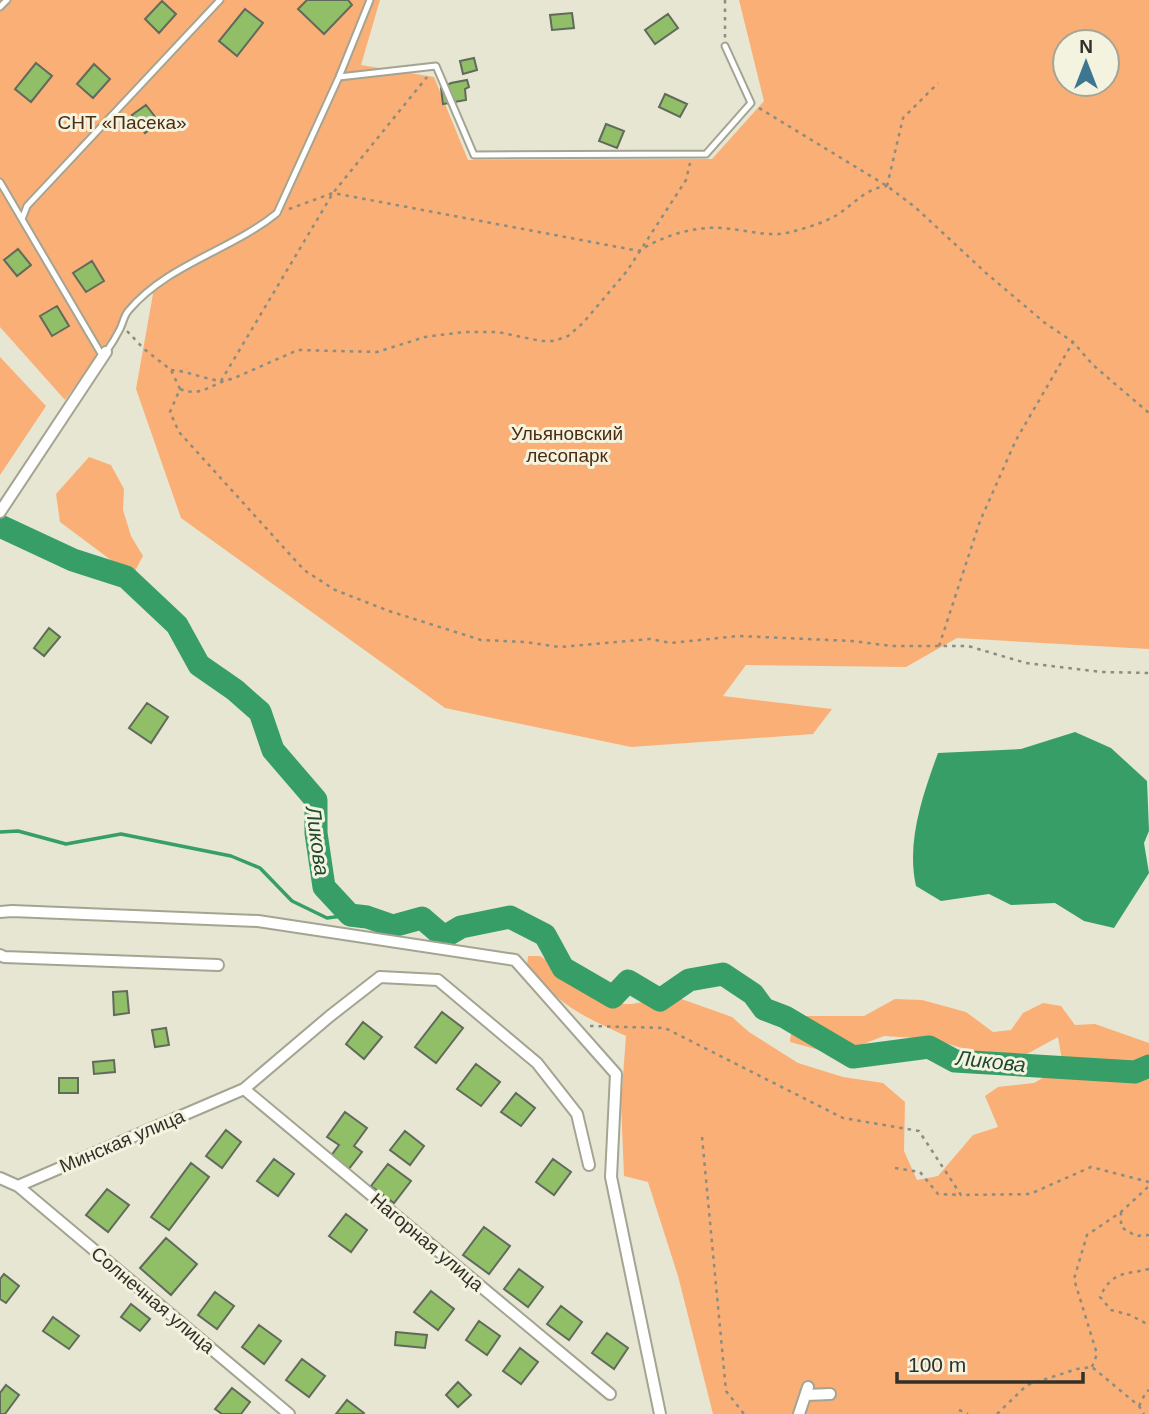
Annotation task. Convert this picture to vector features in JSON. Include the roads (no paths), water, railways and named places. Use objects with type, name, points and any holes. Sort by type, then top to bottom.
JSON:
[{"type":"street","points":[[0,512],[105,355]]},
{"type":"street","points":[[0,912],[258,920],[515,960],[616,1073],[611,1177],[660,1414]]},
{"type":"street","points":[[0,955],[219,965]]},
{"type":"street","name":"Минская улица","points":[[18,1186],[244,1089],[380,977],[439,980],[537,1063],[578,1114],[589,1165]]},
{"type":"street","name":"Нагорная улица","points":[[244,1089],[610,1394]]},
{"type":"street","points":[[0,1178],[18,1186]]},
{"type":"street","name":"Солнечная улица","points":[[18,1186],[289,1414]]},
{"type":"street","points":[[799,1414],[807,1391],[830,1394]]},
{"type":"lane","points":[[0,7],[7,0]]},
{"type":"lane","points":[[22,219],[27,206],[220,0]]},
{"type":"lane","points":[[0,183],[105,355],[127,312],[151,289],[263,224],[277,213],[339,78],[370,0]]},
{"type":"lane","points":[[339,78],[436,66],[474,155],[706,154],[751,103],[725,46]]},
{"type":"waterway","name":"Ликова","points":[[0,526],[73,560],[126,577],[177,625],[199,665],[235,690],[260,712],[273,750],[316,800],[316,833],[324,887],[350,915],[367,917],[393,926],[422,918],[444,937],[461,927],[510,917],[545,935],[563,968],[613,997],[628,981],[660,1000],[689,980],[723,974],[753,994],[764,1009],[785,1017],[853,1057],[929,1047],[955,1061],[1135,1072],[1149,1066]]},
{"type":"waterway","points":[[0,832],[18,831],[66,844],[121,834],[231,856],[260,868],[292,901],[327,918],[350,915]]},
{"type":"park label","name":"СНТ «Пасека»","points":[[122,122]]},
{"type":"park label","name":"Ульяновский лесопарк","points":[[567,444]]}]
